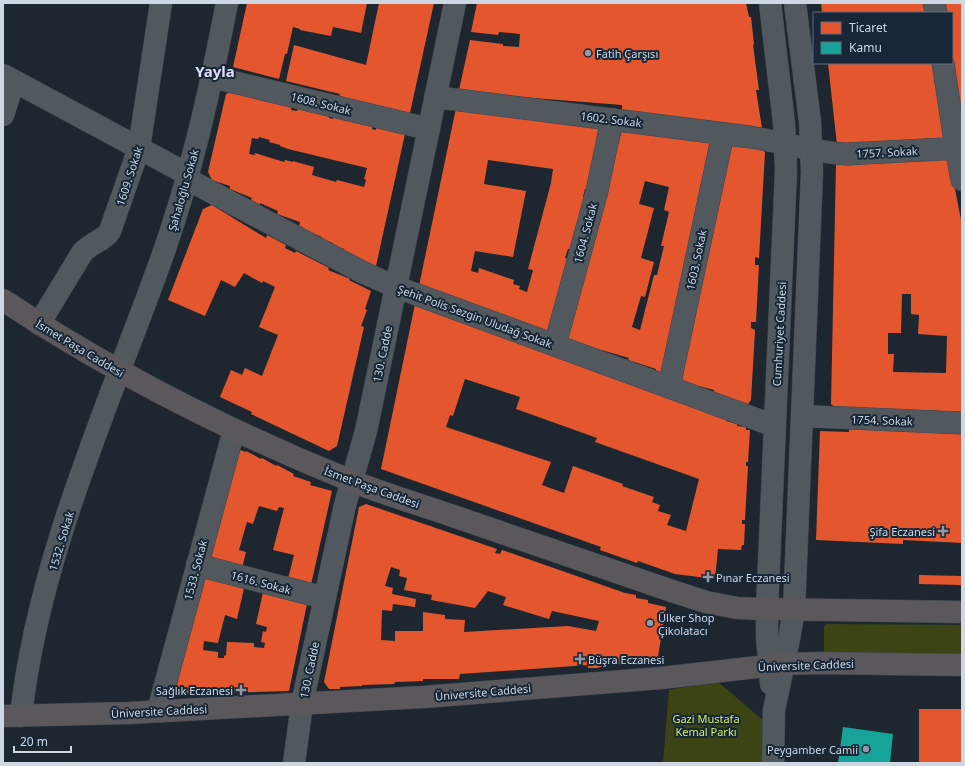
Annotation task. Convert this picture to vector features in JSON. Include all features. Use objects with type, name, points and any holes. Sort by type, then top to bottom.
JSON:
[{"type":"main road","name":"İsmet Paşa Caddesi","points":[[3,300],[39,324],[118,371],[234,430],[351,481],[699,600],[737,608],[766,610]]},
{"type":"main road","points":[[766,610],[962,612]]},
{"type":"main road","name":"Üniversite Caddesi","points":[[12,716],[128,713],[445,696],[661,678],[777,665],[820,663],[962,665]]},
{"type":"street","name":"1609. Sokak","points":[[39,324],[82,253],[87,248],[104,238],[110,231],[139,148],[161,3]]},
{"type":"street","name":"Şahaloğlu Sokak","points":[[118,371],[161,260],[188,177],[212,77],[227,3]]},
{"type":"street","name":"130. Cadde","points":[[294,763],[302,704],[351,481],[366,431],[455,3]]},
{"type":"street","name":"Cumhuriyet Caddesi","points":[[770,3],[786,144],[766,610],[777,665]]},
{"type":"street","points":[[773,763],[777,665],[794,610],[812,150],[795,3]]},
{"type":"street","points":[[943,64],[959,148],[962,180]]},
{"type":"street","name":"1608. Sokak","points":[[212,77],[429,129]]},
{"type":"street","name":"Şehit Polis Sezgin Uludağ Sokak","points":[[9,78],[139,148],[188,177],[362,272],[396,287],[775,426]]},
{"type":"street","points":[[3,115],[9,78]]},
{"type":"street","name":"1602. Sokak","points":[[435,97],[612,119],[786,144]]},
{"type":"street","name":"1604. Sokak","points":[[555,345],[596,191],[612,119]]},
{"type":"street","name":"1603. Sokak","points":[[670,387],[724,134]]},
{"type":"street","name":"1757. Sokak","points":[[786,144],[812,150],[846,154],[959,148]]},
{"type":"street","name":"1532. Sokak","points":[[12,716],[24,687],[33,640],[65,522],[118,371]]},
{"type":"street","name":"1754. Sokak","points":[[802,416],[962,423]]},
{"type":"street","name":"1533. Sokak","points":[[158,711],[234,430]]},
{"type":"street","name":"1616. Sokak","points":[[197,565],[325,598]]},
{"type":"green space","points":[[827,624],[962,625],[962,656],[827,654],[824,651],[824,627]]},
{"type":"green space","name":"Gazi Mustafa Kemal Parkı","points":[[717,681],[770,726],[773,763],[663,763],[669,690]]},
{"type":"building: Ticaret","points":[[247,3],[367,3],[361,33],[333,27],[331,36],[300,30],[293,27],[287,54],[285,54],[279,79],[233,67]]},
{"type":"building: Ticaret","points":[[379,3],[434,3],[410,113],[339,97],[340,94],[286,81],[294,45],[366,65]]},
{"type":"building: Ticaret","points":[[477,3],[746,3],[749,17],[751,17],[759,90],[756,90],[762,128],[622,111],[622,105],[496,95],[459,90],[470,40],[503,44],[503,46],[519,47],[520,34],[499,32],[498,35],[471,32]]},
{"type":"building: Ticaret","points":[[821,3],[925,3],[926,12],[822,12]]},
{"type":"building: Ticaret","points":[[944,3],[962,3],[962,119],[953,64],[953,12],[945,12]]},
{"type":"building: Ticaret","points":[[828,64],[934,64],[944,139],[837,145]]},
{"type":"building: Ticaret","points":[[232,91],[292,106],[291,110],[297,111],[298,108],[329,115],[329,118],[333,119],[333,116],[373,126],[372,129],[376,130],[376,127],[405,134],[376,266],[343,251],[344,249],[332,245],[333,243],[321,239],[322,237],[299,227],[300,222],[277,214],[278,211],[260,203],[260,205],[251,200],[252,198],[230,189],[230,186],[212,180],[208,172],[226,94]],"holes":[[[259,137],[270,140],[269,142],[288,149],[367,168],[364,179],[366,180],[364,187],[337,180],[336,182],[312,175],[314,167],[293,161],[285,160],[284,162],[255,153],[255,155],[249,154],[252,138],[258,139]]]},
{"type":"building: Ticaret","points":[[456,108],[599,127],[588,189],[585,189],[583,197],[585,197],[571,249],[568,249],[565,258],[568,259],[549,329],[545,331],[419,286]],"holes":[[[488,160],[553,169],[551,183],[528,269],[533,270],[527,292],[519,289],[520,286],[513,284],[514,280],[479,268],[478,273],[471,271],[475,251],[513,257],[526,191],[484,184]]]},
{"type":"building: Ticaret","points":[[622,130],[711,142],[664,374],[655,372],[656,369],[628,360],[629,358],[567,340]],"holes":[[[645,181],[669,187],[664,210],[669,212],[661,246],[664,246],[657,275],[654,275],[640,330],[632,327],[641,296],[645,297],[654,262],[641,258],[654,208],[639,204]]]},
{"type":"building: Ticaret","points":[[732,145],[761,149],[765,152],[759,258],[755,257],[755,265],[759,265],[756,322],[751,322],[751,328],[755,330],[751,400],[748,404],[740,403],[714,393],[714,390],[678,381]]},
{"type":"building: Ticaret","points":[[949,158],[962,225],[962,412],[835,407],[831,404],[836,164]],"holes":[[[902,294],[911,294],[911,314],[919,315],[918,334],[947,336],[946,373],[893,372],[894,354],[888,354],[888,333],[901,333]]]},
{"type":"building: Ticaret","points":[[212,205],[266,238],[267,235],[286,245],[285,248],[295,253],[296,251],[329,268],[328,270],[350,279],[349,280],[371,291],[365,309],[367,310],[361,326],[364,327],[337,446],[329,451],[251,414],[252,412],[220,397],[231,370],[242,375],[245,368],[262,376],[278,335],[259,327],[275,287],[263,281],[262,283],[244,273],[235,287],[221,280],[205,316],[168,300],[203,209]]},
{"type":"building: Ticaret","points":[[415,304],[715,413],[714,416],[727,419],[726,421],[737,424],[737,426],[746,427],[746,430],[750,430],[748,462],[746,462],[746,466],[748,466],[745,520],[742,520],[742,524],[745,524],[744,545],[742,545],[741,550],[718,549],[715,579],[675,574],[638,561],[637,563],[600,550],[601,547],[381,469]],"holes":[[[465,379],[520,397],[516,409],[597,438],[595,442],[699,479],[686,531],[667,525],[671,515],[658,511],[660,505],[652,502],[654,497],[573,466],[564,493],[542,485],[551,462],[446,427],[450,415],[453,416]]]},
{"type":"building: Ticaret","points":[[849,429],[962,433],[962,543],[903,540],[903,544],[816,540],[820,431],[849,432]]},
{"type":"building: Ticaret","points":[[237,449],[246,451],[276,466],[277,465],[294,474],[293,476],[311,482],[310,485],[332,491],[310,589],[287,583],[294,555],[273,550],[284,508],[279,507],[277,511],[259,506],[253,524],[247,522],[239,550],[246,552],[241,572],[207,562]]},
{"type":"building: Ticaret","points":[[366,504],[497,549],[495,553],[500,554],[502,550],[625,593],[636,595],[636,598],[648,600],[648,603],[666,607],[657,663],[626,661],[625,665],[608,663],[608,665],[597,668],[588,668],[588,665],[460,674],[459,679],[423,679],[423,681],[395,682],[394,684],[362,685],[340,687],[340,689],[329,689],[324,682],[359,507]],"holes":[[[391,567],[400,570],[399,576],[407,578],[404,590],[432,595],[431,600],[475,608],[488,591],[506,597],[503,605],[549,619],[552,611],[599,621],[596,631],[568,626],[464,632],[465,620],[445,619],[445,615],[423,612],[423,631],[395,631],[395,641],[381,640],[382,610],[392,611],[393,604],[415,607],[416,599],[392,594],[393,588],[385,586]]]},
{"type":"building: Ticaret","points":[[204,573],[245,584],[237,619],[225,615],[218,643],[204,641],[203,650],[218,652],[218,658],[224,658],[226,655],[227,642],[254,643],[254,647],[264,648],[265,643],[261,642],[263,631],[266,632],[267,627],[256,624],[264,588],[308,599],[289,691],[181,694],[174,686]]},
{"type":"building: Ticaret","points":[[919,575],[962,576],[962,585],[919,584]]},
{"type":"building: Ticaret","points":[[919,709],[962,709],[962,763],[919,763]]},
{"type":"building: Kamu","name":"Peygamber Camii","points":[[843,727],[893,734],[890,763],[838,763]]},
{"type":"place","name":"Fatih Çarşısı","points":[[588,53]]},
{"type":"place","name":"Şifa Eczanesi","points":[[943,531]]},
{"type":"place","name":"Pınar Eczanesi","points":[[708,577]]},
{"type":"place","name":"Ülker Shop Çikolatacı","points":[[650,623]]},
{"type":"place","name":"Büşra Eczanesi","points":[[580,659]]},
{"type":"place","name":"Sağlık Eczanesi","points":[[241,690]]},
{"type":"place","name":"Peygamber Camii","points":[[866,749]]},
{"type":"district","name":"Yayla","points":[[215,71]]}]
